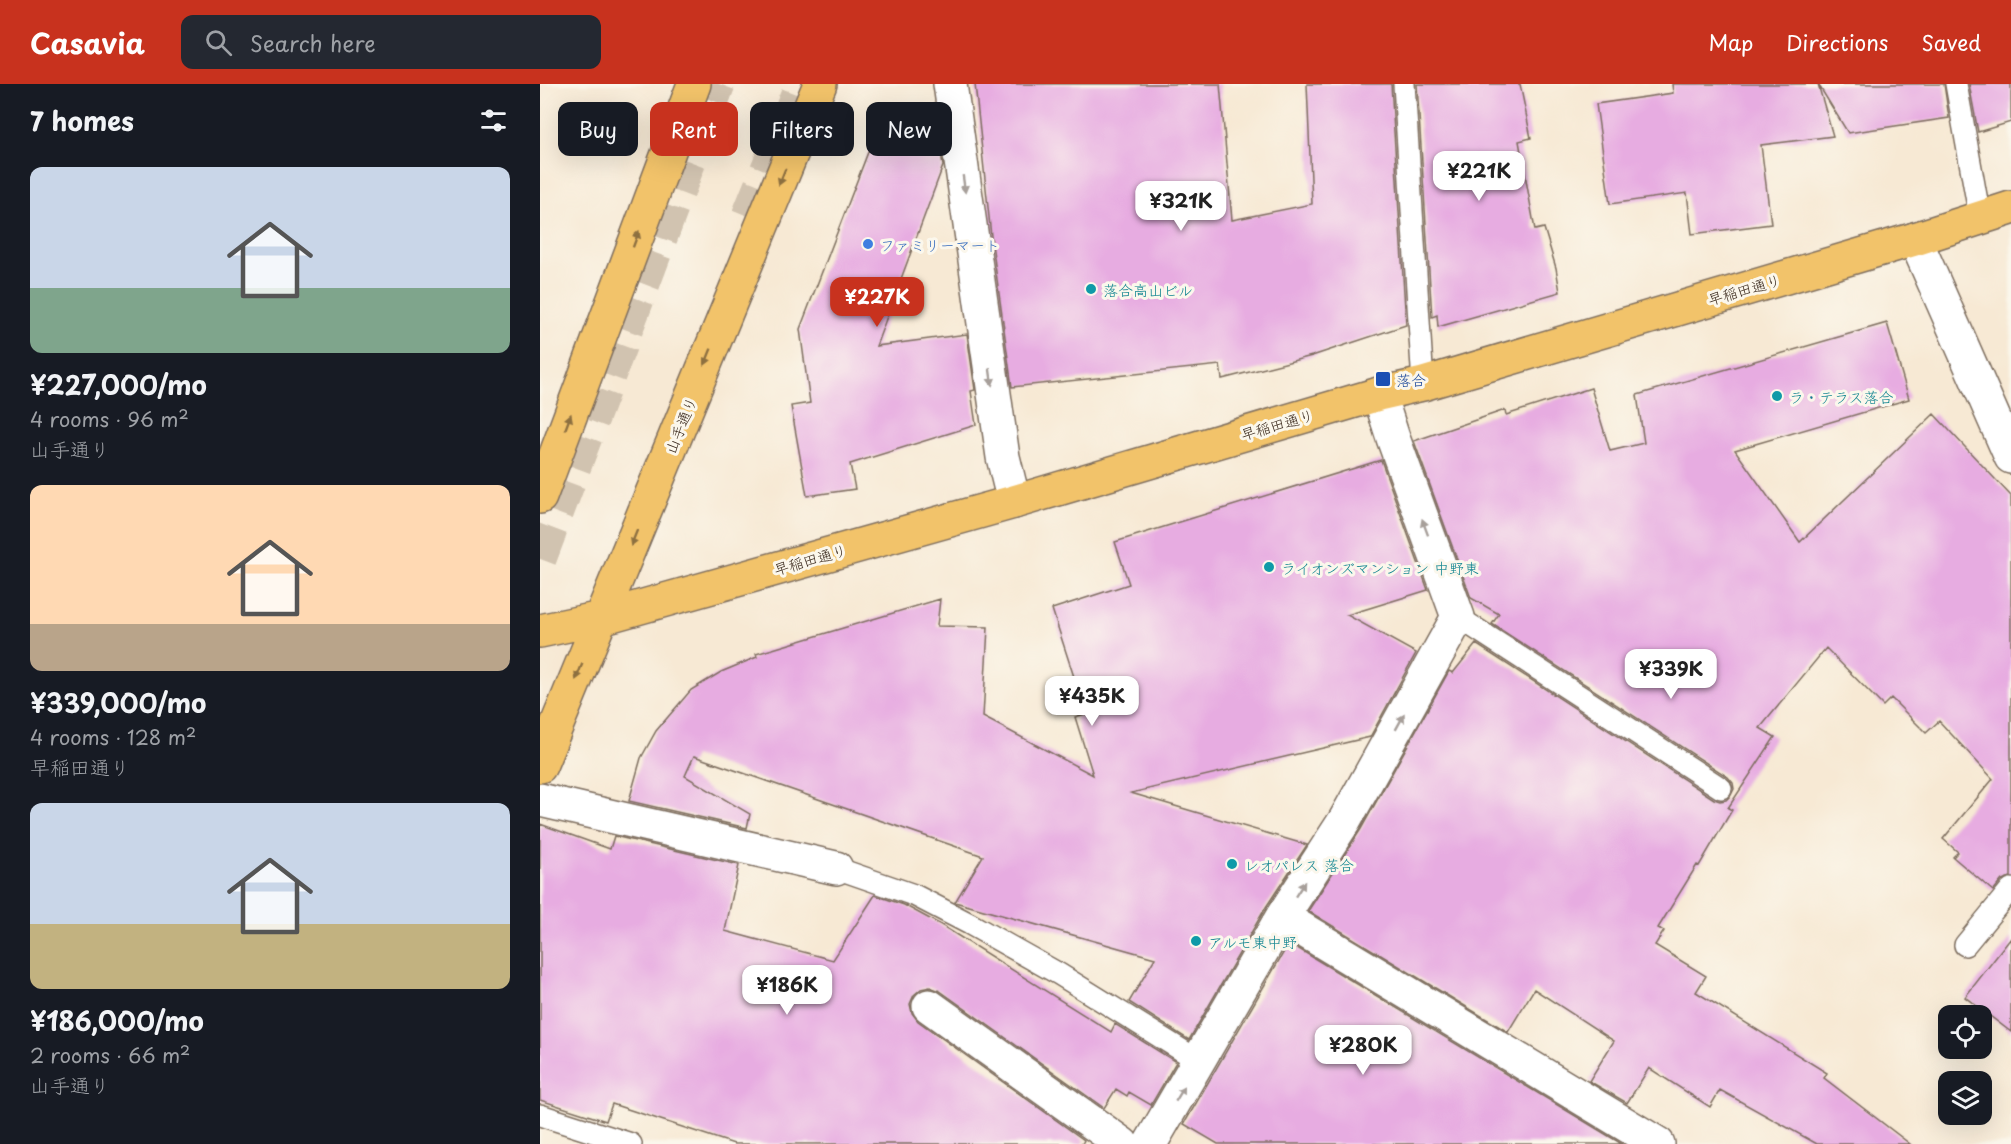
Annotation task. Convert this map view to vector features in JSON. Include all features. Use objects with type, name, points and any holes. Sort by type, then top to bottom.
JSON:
[{"type":"main road","points":[[540,496],[694,84]]},
{"type":"main road","name":"山手通り","points":[[540,766],[820,84]]},
{"type":"main road","name":"早稲田通り","points":[[540,632],[601,618],[1014,502],[1915,239],[2011,208]]},
{"type":"street","points":[[950,84],[1003,457],[1014,502]]},
{"type":"street","points":[[1915,239],[2011,457]]},
{"type":"street","points":[[1150,1144],[1282,917],[1345,820],[1458,617],[1379,394]]},
{"type":"street","points":[[540,800],[836,867]]},
{"type":"street","points":[[1282,917],[1658,1144]]},
{"type":"street","points":[[929,1006],[1122,1144]]},
{"type":"lane","points":[[1404,84],[1423,384]]},
{"type":"lane","points":[[1956,84],[1980,218]]},
{"type":"lane","points":[[1458,617],[1721,788]]},
{"type":"lane","points":[[836,867],[914,896],[970,924],[1059,974],[1199,1061]]},
{"type":"lane","points":[[1965,945],[2011,889]]},
{"type":"lane","points":[[540,1115],[631,1144]]},
{"type":"building","points":[[975,84],[1220,84],[1232,220],[1312,204],[1307,84],[1391,84],[1406,325],[1312,356],[1222,379],[1220,365],[1012,387],[991,236]]},
{"type":"building","points":[[1417,84],[1520,84],[1531,138],[1519,141],[1535,230],[1544,228],[1556,268],[1560,292],[1438,327],[1437,315],[1432,317]]},
{"type":"building","points":[[1672,84],[1818,84],[1833,136],[1761,145],[1771,224],[1692,234],[1687,193],[1610,204],[1596,104],[1673,93]]},
{"type":"building","points":[[1818,84],[1944,84],[1949,118],[1848,133]]},
{"type":"building","points":[[1969,84],[2011,84],[2011,122],[1978,132]]},
{"type":"building","points":[[867,156],[942,156],[943,166],[876,346],[967,334],[975,390],[971,391],[976,425],[850,464],[855,489],[807,496],[791,406],[810,403],[800,329]]},
{"type":"building","points":[[1887,323],[1909,399],[1735,450],[1800,542],[1934,414],[2011,496],[2011,877],[2002,880],[1993,891],[1953,857],[1958,852],[1943,839],[1993,779],[1939,721],[1926,733],[1891,698],[1883,706],[1826,648],[1760,728],[1775,737],[1728,808],[1732,810],[1658,928],[1664,931],[1655,945],[1706,976],[1696,992],[1827,1073],[1824,1078],[1910,1144],[1817,1144],[1720,1090],[1710,1107],[1649,1068],[1627,1103],[1589,1081],[1614,1041],[1534,989],[1508,1032],[1308,911],[1361,829],[1449,671],[1453,673],[1476,644],[1714,799],[1726,800],[1734,789],[1728,777],[1492,624],[1499,614],[1471,598],[1414,441],[1505,410],[1506,415],[1591,388],[1610,451],[1644,443],[1637,395]]},
{"type":"building","points":[[1381,460],[1428,590],[1347,615],[1416,653],[1370,737],[1131,793],[1307,845],[1266,907],[1189,1040],[1129,1002],[1155,958],[955,902],[983,856],[694,756],[685,776],[750,814],[747,828],[629,801],[641,758],[656,731],[691,690],[721,672],[757,657],[756,654],[940,599],[937,626],[988,627],[983,717],[1093,775],[1075,717],[1086,714],[1052,609],[1129,584],[1115,542]]},
{"type":"building","points":[[540,824],[610,849],[614,836],[739,865],[725,931],[833,960],[875,895],[904,905],[941,925],[1111,1032],[1115,1024],[1176,1062],[1151,1105],[1129,1092],[1127,1096],[1116,1089],[1104,1108],[940,991],[930,987],[921,989],[914,995],[910,1004],[912,1013],[918,1021],[1084,1140],[1082,1144],[734,1144],[612,1104],[606,1121],[540,1100]]},
{"type":"building","points":[[2011,938],[2011,1032],[1992,1018],[1992,1005],[1976,1005],[1965,997]]},
{"type":"building","points":[[1289,943],[1622,1144],[1218,1144],[1184,1124]]},
{"type":"tunnel","points":[[540,559],[719,84]]},
{"type":"tunnel","points":[[748,216],[801,84]]},
{"type":"place","name":"ファミリーマート","points":[[868,244]]},
{"type":"place","name":"落合高山ビル","points":[[1091,289]]},
{"type":"place","name":"落合","points":[[1383,379]]},
{"type":"place","name":"ラ・テラス落合","points":[[1777,396]]},
{"type":"place","name":"ライオンズマンション 中野東","points":[[1269,567]]},
{"type":"place","name":"レオパレス 落合","points":[[1232,864]]},
{"type":"place","name":"アルモ東中野","points":[[1196,941]]}]
